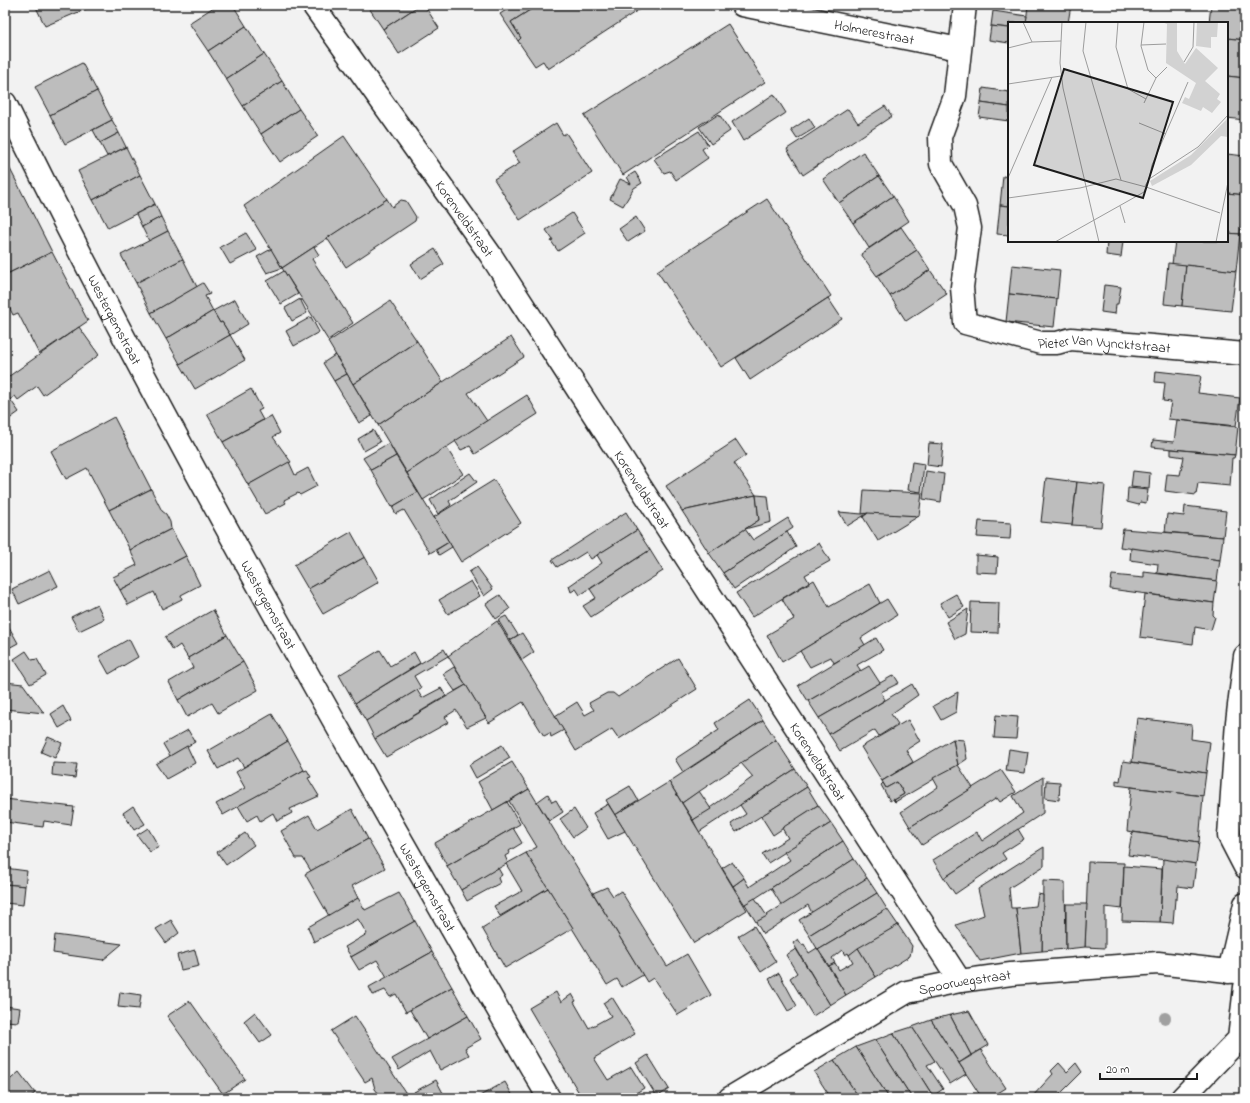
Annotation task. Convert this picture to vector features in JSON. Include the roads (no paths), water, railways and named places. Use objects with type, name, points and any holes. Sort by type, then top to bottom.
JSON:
[{"type":"street","name":"Korenveldstraat","points":[[313,5],[490,254],[960,981]]},
{"type":"street","name":"Holmerestraat","points":[[742,5],[959,50]]},
{"type":"street","points":[[959,50],[965,5]]},
{"type":"street","name":"Pieter Van Vyncktstraat","points":[[959,50],[955,96],[940,137],[940,144],[942,164],[965,206],[970,228],[962,287],[965,324],[1042,344],[1056,343],[1071,339],[1245,354]]},
{"type":"street","name":"Westergemstraat","points":[[5,103],[53,202],[204,490],[549,1098]]},
{"type":"street","points":[[1245,656],[1237,722],[1229,836],[1245,867]]},
{"type":"street","name":"Spoorwegstraat","points":[[730,1098],[907,992],[960,981],[1010,974],[1158,963],[1237,973],[1245,904]]},
{"type":"street","points":[[1182,1098],[1239,1039],[1245,987]]}]
